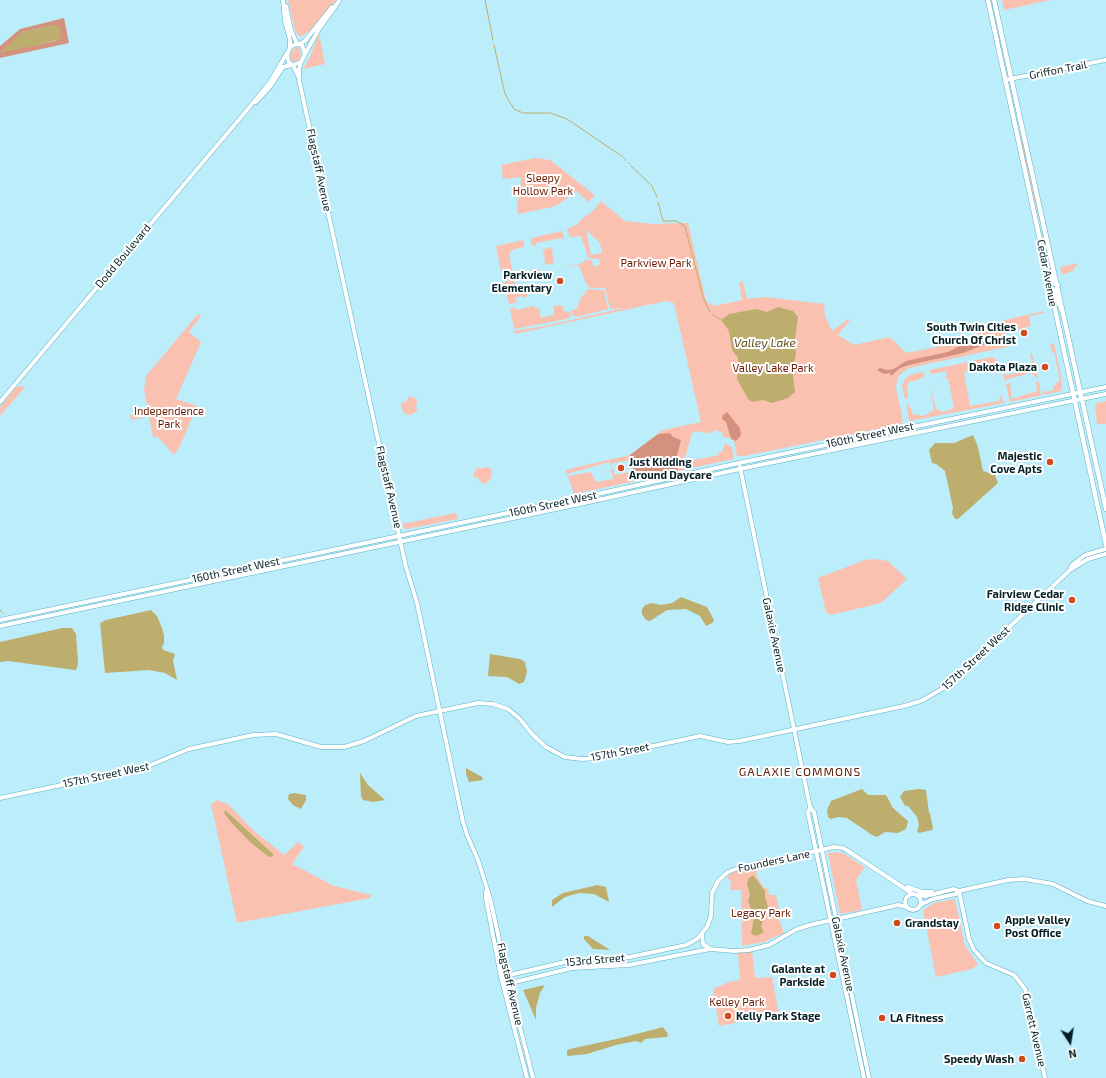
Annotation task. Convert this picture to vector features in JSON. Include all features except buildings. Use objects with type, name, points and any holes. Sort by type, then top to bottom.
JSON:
[{"type":"main road","name":"Cedar Avenue","points":[[988,0],[1058,285],[1106,509]]},
{"type":"main road","name":"Cedar Avenue","points":[[994,0],[1008,80],[1049,286],[1106,545]]},
{"type":"main road","points":[[1045,264],[1053,282],[1058,285]]},
{"type":"main road","points":[[1049,286],[1054,289],[1059,307],[1064,314]]},
{"type":"street","points":[[284,0],[291,30],[298,44],[304,48],[305,54]]},
{"type":"street","points":[[284,0],[285,21],[290,43],[288,50],[288,62],[293,65],[301,62],[316,33],[340,0]]},
{"type":"street","points":[[288,50],[305,41],[320,21],[340,0]]},
{"type":"street","name":"Dodd Boulevard","points":[[0,402],[270,82],[288,50]]},
{"type":"street","name":"Griffon Trail","points":[[1008,80],[1106,60]]},
{"type":"street","name":"Flagstaff Avenue","points":[[301,62],[299,69],[300,80],[401,542],[417,603],[464,829],[478,860],[486,890],[490,898],[508,983],[533,1078]]},
{"type":"street","name":"Dodd Boulevard","points":[[247,110],[266,92],[284,67],[293,65]]},
{"type":"street","name":"Flagstaff Avenue","points":[[293,65],[300,80]]},
{"type":"street","name":"160th Street West","points":[[0,620],[739,463],[1106,387]]},
{"type":"street","name":"160th Street West","points":[[0,626],[740,469],[1106,394]]},
{"type":"street","name":"Galaxie Avenue","points":[[739,463],[810,808],[808,813],[864,1078]]},
{"type":"street","name":"157th Street West","points":[[1070,570],[1072,565],[1085,555],[1106,549]]},
{"type":"street","name":"157th Street West","points":[[794,730],[910,705],[937,694],[954,681],[1070,570],[1088,559],[1106,554]]},
{"type":"street","name":"157th Street","points":[[440,711],[478,703],[498,705],[517,715],[532,734],[546,747],[565,757],[578,759],[593,758],[700,736],[734,742],[794,730]]},
{"type":"street","name":"157th Street West","points":[[0,798],[141,768],[189,749],[253,735],[276,734],[322,746],[344,746],[364,741],[411,718],[440,711]]},
{"type":"street","name":"Galaxie Avenue","points":[[810,808],[814,812],[869,1078]]},
{"type":"street","name":"Founders Lane","points":[[702,934],[710,920],[712,893],[718,881],[724,875],[737,868],[834,847],[843,848],[915,894]]},
{"type":"street","points":[[959,891],[954,889],[926,896],[915,894],[908,895],[905,899],[907,907],[914,910],[920,905],[933,899],[956,894],[959,891],[1008,880],[1031,879],[1053,884],[1086,901],[1106,906]]},
{"type":"street","name":"Founders Lane","points":[[898,883],[922,892],[938,892]]},
{"type":"street","name":"Flagstaff Avenue","points":[[486,890],[486,899],[501,977],[527,1078]]},
{"type":"street","name":"Garrett Avenue","points":[[959,891],[969,937],[974,950],[986,963],[1014,975],[1025,989],[1045,1078]]},
{"type":"street","points":[[915,894],[920,898],[920,905]]},
{"type":"street","name":"153rd Street","points":[[503,985],[566,969],[630,965],[710,949],[740,951],[762,947],[801,928],[830,920],[898,905],[907,907]]},
{"type":"street","points":[[702,934],[703,944],[710,949]]},
{"type":"street","name":"153rd Street","points":[[501,977],[565,962],[630,957],[665,950],[686,945],[702,934]]},
{"type":"green space","points":[[288,0],[336,0],[309,31],[301,37],[295,30]]},
{"type":"green space","points":[[1002,0],[1050,0],[1004,10]]},
{"type":"green space","points":[[319,34],[325,64],[303,69],[310,57]]},
{"type":"green space","points":[[299,47],[301,56],[297,61],[293,62],[290,58],[291,53],[295,48]]},
{"type":"green space","points":[[1019,131],[1024,145],[1042,230],[1037,211]]},
{"type":"green space","name":"Sleepy Hollow Park","points":[[536,158],[550,160],[595,195],[589,202],[576,191],[561,203],[552,207],[518,214],[517,205],[521,177],[503,179],[501,165]]},
{"type":"green space","name":"Valley Lake Park","points":[[601,201],[625,221],[654,224],[688,223],[706,301],[714,306],[742,300],[739,282],[743,282],[747,299],[766,297],[824,304],[825,316],[832,331],[848,319],[850,320],[838,335],[854,345],[890,337],[906,353],[962,342],[1005,320],[1044,311],[1044,313],[1029,316],[1031,326],[1005,333],[1008,343],[1011,346],[909,368],[902,373],[898,377],[896,388],[903,421],[901,424],[745,456],[737,456],[730,421],[727,422],[731,439],[722,436],[723,433],[714,430],[712,433],[708,432],[707,434],[698,431],[692,433],[686,455],[682,461],[699,459],[699,457],[700,459],[719,455],[718,452],[722,452],[725,443],[732,447],[734,459],[636,478],[636,481],[574,494],[568,476],[591,472],[596,482],[613,479],[611,469],[613,468],[615,475],[630,472],[631,476],[634,476],[631,460],[613,463],[612,466],[609,462],[567,474],[565,470],[630,455],[663,430],[701,422],[674,303],[666,301],[515,334],[514,331],[545,326],[624,308],[610,309],[605,288],[590,288],[585,281],[579,265],[564,267],[583,263],[586,259],[592,261],[594,269],[595,266],[600,265],[599,259],[588,257],[581,236],[570,237],[567,229],[578,224],[580,231],[578,222],[593,211]],"holes":[[[586,230],[600,243],[602,253],[591,255]]]},
{"type":"green space","points":[[562,231],[564,238],[563,240],[561,238],[536,243],[536,246],[531,245],[531,238]]},
{"type":"green space","points":[[524,240],[524,247],[512,250],[509,254],[512,270],[518,273],[539,269],[539,271],[532,273],[532,275],[503,281],[496,246]]},
{"type":"green space","points":[[550,247],[552,249],[554,263],[545,265],[544,252],[541,251]]},
{"type":"green space","points":[[1079,263],[1073,271],[1062,275],[1060,267]]},
{"type":"green space","points":[[514,279],[516,289],[527,288],[528,296],[523,298],[522,295],[515,299],[517,301],[515,303],[509,304],[504,282]]},
{"type":"green space","points":[[588,289],[604,290],[608,309],[576,317],[572,314],[572,310],[577,309],[580,299]]},
{"type":"green space","points":[[562,305],[564,311],[570,312],[571,316],[567,319],[514,329],[510,309],[515,307],[516,310],[534,306],[535,309],[539,308],[541,318],[554,315],[554,306]]},
{"type":"green space","name":"Independence Park","points":[[198,314],[201,316],[189,332],[201,342],[176,399],[197,406],[179,448],[174,455],[158,437],[153,437],[149,416],[131,420],[130,415],[148,411],[144,390],[146,376]]},
{"type":"green space","points":[[1052,343],[1054,344],[1060,369],[1061,391],[1010,402],[1006,384],[1012,383],[1010,385],[1012,399],[1037,391],[1036,382],[1039,382],[1041,395],[1043,394],[1044,390],[1046,392],[1054,390],[1053,387],[1060,380],[1054,351],[1052,352],[1050,345]]},
{"type":"green space","points":[[1032,353],[1038,379],[1031,373],[1004,380],[1004,373],[1006,375],[1017,373],[1015,365],[1018,373],[1027,371],[1026,365],[1032,362],[1030,354]]},
{"type":"green space","points":[[992,357],[995,358],[997,377],[993,365],[964,372],[970,406],[999,401],[1001,395],[1004,403],[909,421],[907,405],[909,404],[913,415],[919,414],[920,416],[934,411],[930,385],[936,409],[943,412],[954,408],[948,378],[943,378],[947,376],[946,371],[932,374],[930,373],[930,370]]},
{"type":"green space","points":[[922,372],[925,374],[923,378],[907,383],[908,398],[905,399],[902,385],[905,379],[910,375]]},
{"type":"green space","points":[[16,387],[25,387],[0,416],[0,407]]},
{"type":"green space","points":[[408,397],[413,397],[417,400],[416,408],[418,410],[411,415],[405,414],[401,407],[401,404],[408,400]]},
{"type":"green space","points":[[1106,401],[1106,424],[1097,424],[1095,406],[1097,403]]},
{"type":"green space","points":[[486,466],[491,469],[492,476],[488,482],[483,484],[477,477],[474,477],[474,473],[477,468],[485,468]]},
{"type":"green space","points":[[456,513],[458,519],[407,529],[404,528],[402,524]]},
{"type":"green space","points":[[874,559],[888,561],[907,579],[881,603],[831,615],[826,612],[818,578],[865,560]]},
{"type":"green space","points":[[217,800],[229,805],[254,831],[284,855],[298,842],[304,847],[292,864],[334,886],[371,895],[370,898],[237,923],[211,804]]},
{"type":"green space","points":[[828,853],[843,853],[865,867],[856,880],[862,910],[840,914]]},
{"type":"green space","name":"Legacy Park","points":[[761,866],[761,869],[756,872],[757,876],[763,887],[768,889],[769,895],[776,895],[780,914],[782,914],[782,917],[779,919],[784,933],[764,942],[742,946],[741,890],[730,890],[731,880],[729,880],[727,876],[737,870]]},
{"type":"green space","points":[[955,899],[965,946],[978,964],[972,969],[936,977],[923,910],[934,903]]},
{"type":"green space","name":"Kelley Park","points":[[752,951],[755,978],[772,977],[779,1014],[719,1026],[713,989],[729,982],[740,980],[738,953]]},
{"type":"shaded area","points":[[64,18],[69,43],[0,58],[0,46],[20,29]],"holes":[[[55,25],[56,41],[1,52],[23,32]]]},
{"type":"shaded area","points":[[980,335],[986,339],[986,344],[963,353],[909,365],[900,368],[891,376],[890,373],[884,374],[877,370],[880,368],[887,370],[894,369],[906,361],[948,352],[960,346],[970,346],[972,343],[976,344],[979,342]]},
{"type":"shaded area","points":[[727,412],[740,428],[741,435],[736,441],[731,439],[726,422],[722,419],[723,415]]},
{"type":"shaded area","points":[[670,433],[673,437],[681,440],[676,460],[678,471],[636,481],[630,455],[658,434]]},
{"type":"water","points":[[55,25],[59,27],[61,35],[59,40],[0,53],[22,32]]},
{"type":"water","name":"Valley Lake","points":[[778,307],[793,311],[798,317],[795,340],[796,355],[792,367],[795,392],[788,398],[772,403],[763,400],[752,402],[748,399],[737,379],[738,358],[732,350],[729,331],[721,320],[729,314],[756,309],[767,312]]},
{"type":"water","points":[[973,435],[978,447],[983,471],[995,475],[998,483],[958,519],[955,519],[952,513],[953,508],[945,471],[936,464],[932,463],[929,450],[935,443],[954,443]]},
{"type":"water","points":[[681,597],[707,607],[714,620],[712,623],[706,626],[700,616],[686,609],[667,610],[650,621],[646,620],[642,614],[642,609],[645,605],[652,603],[661,605],[672,603]]},
{"type":"water","points":[[151,610],[157,616],[162,628],[164,636],[164,643],[162,647],[163,650],[175,654],[173,661],[177,680],[165,673],[149,670],[105,673],[100,623],[106,620]]},
{"type":"water","points":[[62,628],[72,628],[76,634],[78,663],[75,670],[8,661],[0,662],[0,642]]},
{"type":"water","points":[[490,654],[520,659],[525,662],[527,672],[524,682],[519,684],[507,677],[488,676]]},
{"type":"water","points":[[466,768],[482,777],[483,780],[469,782],[466,774]]},
{"type":"water","points":[[360,773],[368,785],[385,800],[373,802],[363,800],[361,796]]},
{"type":"water","points":[[862,789],[868,795],[886,795],[893,808],[908,821],[906,829],[898,833],[885,832],[877,837],[847,818],[839,817],[831,819],[828,817],[827,810],[831,801]]},
{"type":"water","points":[[919,789],[926,790],[929,813],[931,814],[933,827],[932,830],[919,833],[917,831],[919,825],[917,817],[908,806],[905,806],[900,797],[904,791]]},
{"type":"water","points":[[294,793],[306,795],[306,800],[301,809],[293,805],[288,799],[289,794]]},
{"type":"water","points":[[225,810],[273,854],[273,856],[269,857],[250,842],[230,821],[224,813]]},
{"type":"water","points":[[753,875],[765,891],[768,907],[761,926],[764,932],[757,936],[751,934],[754,918],[748,901],[750,895],[747,884],[748,879]]},
{"type":"water","points":[[597,885],[606,887],[609,902],[594,894],[579,893],[565,897],[552,907],[552,900],[563,893]]},
{"type":"water","points":[[584,936],[588,936],[610,950],[593,949],[584,939]]},
{"type":"water","points":[[545,985],[540,993],[536,1008],[536,1020],[523,990]]},
{"type":"water","points":[[663,1027],[668,1034],[667,1037],[645,1039],[641,1043],[636,1041],[616,1045],[587,1054],[567,1055],[567,1050]]},
{"type":"waterway","points":[[485,0],[493,40]]},
{"type":"waterway","points":[[494,45],[505,94],[514,109],[523,113],[550,113],[567,119],[623,157]]},
{"type":"waterway","points":[[631,166],[652,186],[657,197]]},
{"type":"waterway","points":[[658,202],[663,221],[676,221],[685,226],[703,297],[710,312]]},
{"type":"waterway","points":[[713,315],[721,320]]},
{"type":"waterway","points":[[0,610],[3,613]]},
{"type":"place","name":"Parkview Elementary","points":[[560,281]]},
{"type":"place","name":"South Twin Cities Church Of Christ","points":[[1024,333]]},
{"type":"place","name":"Dakota Plaza","points":[[1045,367]]},
{"type":"place","name":"Majestic Cove Apts","points":[[1050,462]]},
{"type":"place","name":"Just Kidding Around Daycare","points":[[621,468]]},
{"type":"place","name":"Fairview Cedar Ridge Clinic","points":[[1072,600]]},
{"type":"place","name":"Grandstay","points":[[897,923]]},
{"type":"place","name":"Apple Valley Post Office","points":[[997,926]]},
{"type":"place","name":"Galante at Parkside","points":[[833,975]]},
{"type":"place","name":"Kelly Park Stage","points":[[728,1016]]},
{"type":"place","name":"LA Fitness","points":[[882,1018]]},
{"type":"place","name":"Speedy Wash","points":[[1022,1059]]},
{"type":"district","name":"GALAXIE COMMONS","points":[[800,772]]},
{"type":"park label","name":"Parkview Park","points":[[656,263]]}]
